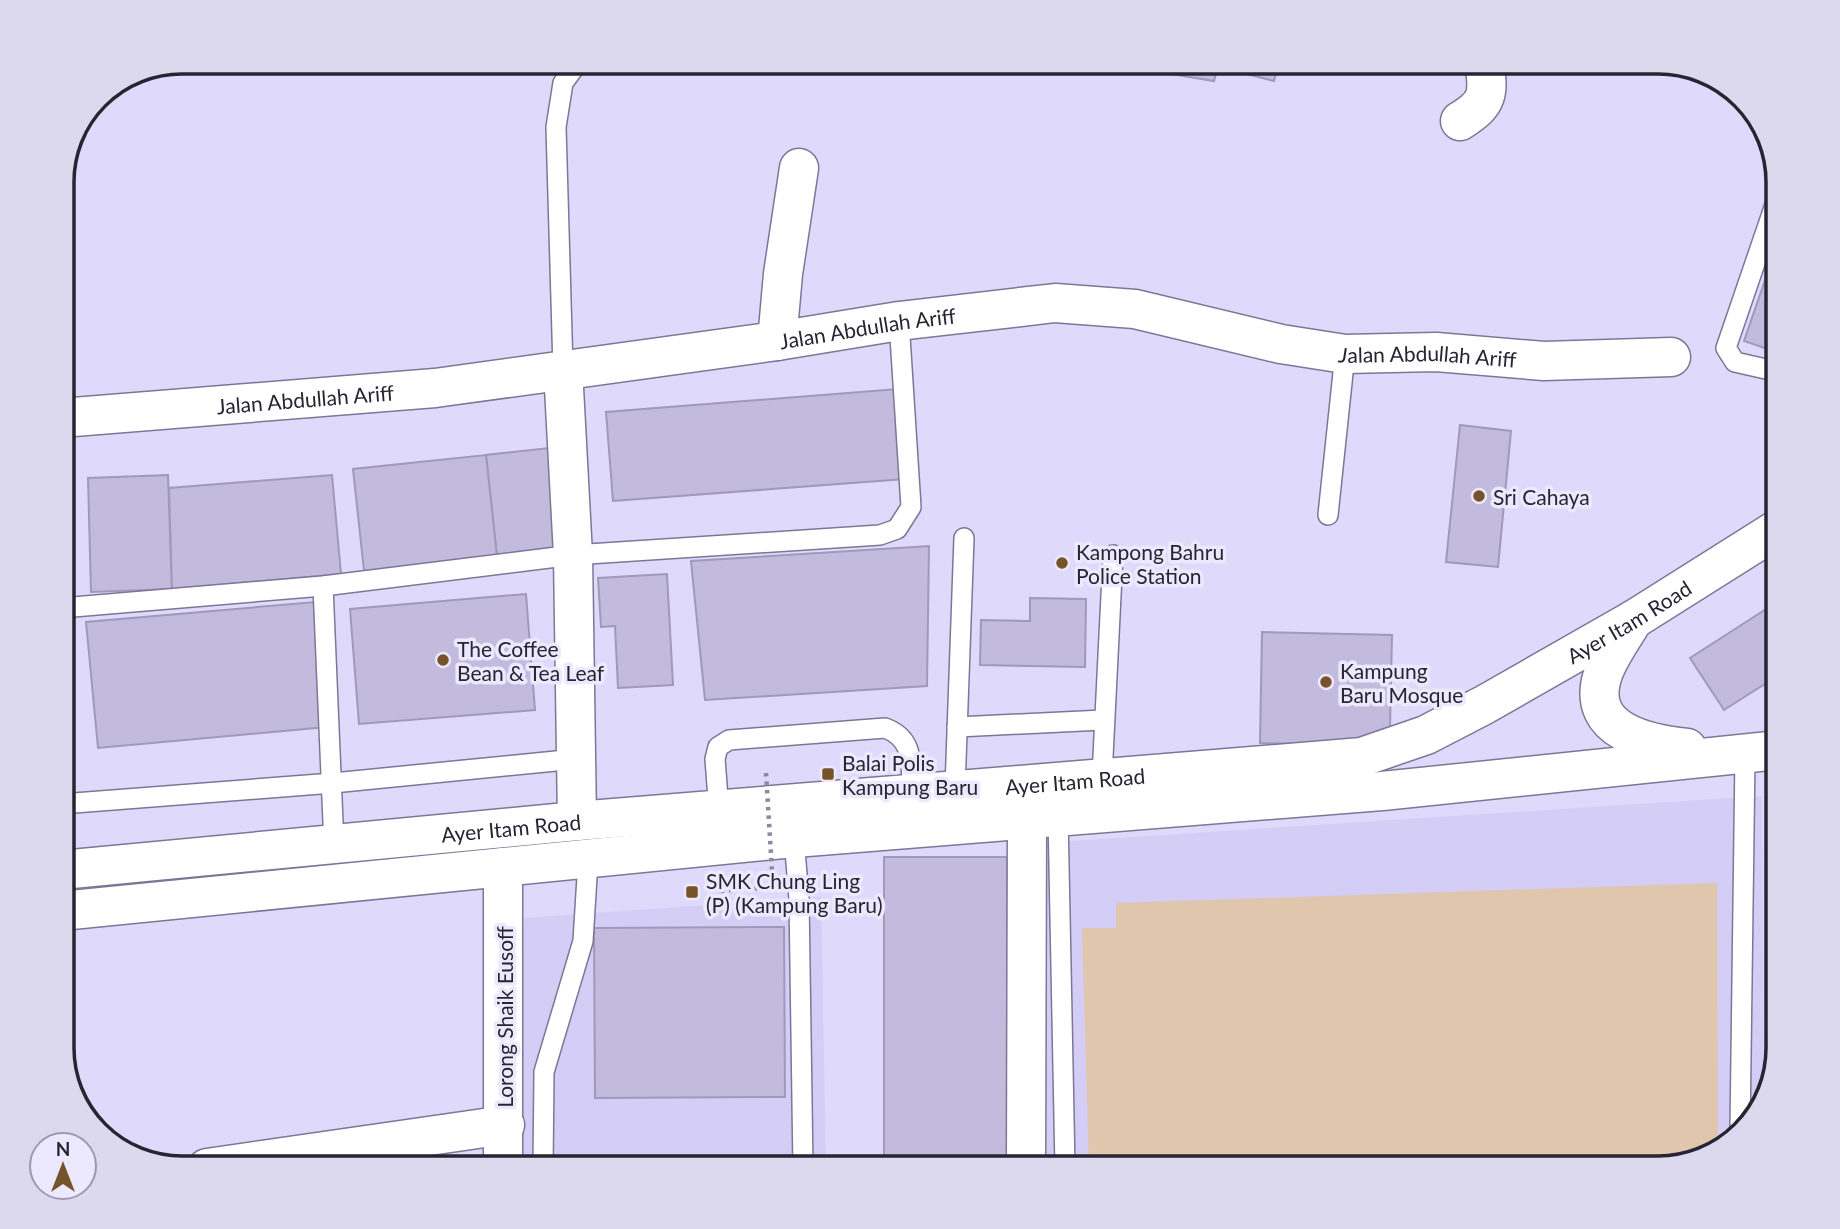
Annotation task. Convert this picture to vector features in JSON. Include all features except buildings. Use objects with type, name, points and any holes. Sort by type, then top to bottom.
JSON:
[{"type":"main road","points":[[1460,121],[1479,109],[1486,97],[1486,74]]},
{"type":"main road","points":[[777,341],[783,274],[799,168]]},
{"type":"main road","name":"Jalan Abdullah Ariff","points":[[74,417],[435,388],[777,341],[899,321],[1055,303],[1135,310],[1281,344],[1345,354],[1436,352],[1544,361],[1671,358]]},
{"type":"main road","points":[[562,369],[573,555],[577,821]]},
{"type":"main road","name":"Ayer Itam Road","points":[[74,869],[955,788],[1362,757],[1426,736],[1633,620],[1766,536]]},
{"type":"main road","points":[[1633,620],[1602,678],[1602,705],[1620,731],[1639,740],[1762,752]]},
{"type":"main road","name":"Ayer Itam Road","points":[[74,910],[588,861],[794,838],[1043,816],[1382,792],[1762,752]]},
{"type":"main road","points":[[1027,1156],[1043,816]]},
{"type":"main road","name":"Lorong Shaik Eusoff","points":[[503,867],[504,1156]]},
{"type":"main road","points":[[289,1156],[505,1125]]},
{"type":"lane","points":[[562,369],[556,127],[563,83],[570,74]]},
{"type":"lane","points":[[1766,230],[1726,348],[1735,362],[1766,369]]},
{"type":"lane","points":[[74,607],[323,586],[573,555],[880,535],[897,529],[911,507],[899,321]]},
{"type":"lane","points":[[1328,515],[1345,354]]},
{"type":"lane","points":[[955,788],[964,538]]},
{"type":"lane","points":[[1102,777],[1113,555]]},
{"type":"lane","points":[[323,586],[334,846]]},
{"type":"lane","points":[[957,727],[1103,720]]},
{"type":"lane","points":[[719,811],[715,760],[718,747],[729,740],[885,728],[900,733],[907,744],[913,792]]},
{"type":"lane","points":[[1741,1118],[1762,752]]},
{"type":"lane","points":[[74,803],[333,783],[576,760]]},
{"type":"lane","points":[[1043,816],[1064,1156]]},
{"type":"lane","points":[[794,838],[800,911],[803,1156]]},
{"type":"lane","points":[[544,1156],[544,1072],[583,941],[588,861]]},
{"type":"path","points":[[721,891],[773,887],[766,773]]},
{"type":"shaded area","points":[[1762,796],[1764,1070],[1761,1082],[1748,1107],[1730,1129],[1706,1144],[1672,1155],[1037,1156],[1040,843]]},
{"type":"shaded area","points":[[1717,883],[1718,1137],[1686,1152],[1658,1156],[1089,1156],[1082,928],[1116,928],[1116,903]]},
{"type":"shaded area","points":[[821,897],[826,1156],[518,1156],[524,918]]},
{"type":"place","name":"Sri Cahaya","points":[[1479,496]]},
{"type":"place","name":"Kampong Bahru Police Station","points":[[1062,563]]},
{"type":"place","name":"The Coffee Bean & Tea Leaf","points":[[443,660]]},
{"type":"place","name":"Kampung Baru Mosque","points":[[1326,682]]},
{"type":"place","name":"Balai Polis Kampung Baru","points":[[828,774]]},
{"type":"place","name":"SMK Chung Ling (P) (Kampung Baru)","points":[[692,892]]}]
